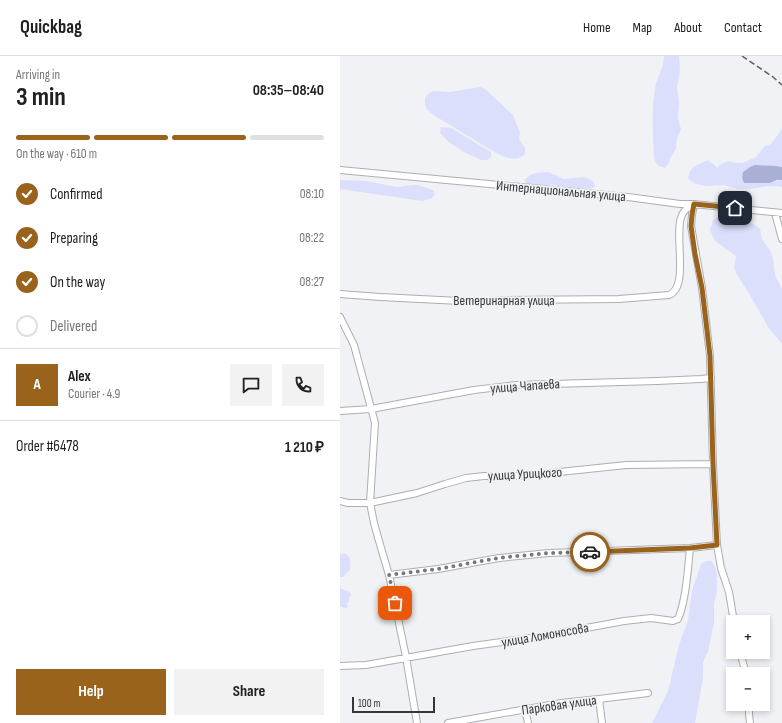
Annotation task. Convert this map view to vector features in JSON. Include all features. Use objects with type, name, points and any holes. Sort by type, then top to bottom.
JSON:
[{"type":"street","name":"Интернациональная улица","points":[[340,170],[628,197],[680,204],[694,204],[779,213]]},
{"type":"street","name":"Ветеринарная улица","points":[[340,294],[480,302],[509,300],[619,299],[673,294],[679,282],[679,227],[681,216],[687,208],[694,204]]},
{"type":"street","points":[[694,204],[691,226],[702,288],[710,356],[717,545],[721,568],[729,592],[733,615]]},
{"type":"street","points":[[779,213],[782,235]]},
{"type":"street","points":[[340,318],[354,344],[375,424],[370,503],[379,542],[389,575],[406,657],[417,723]]},
{"type":"street","name":"улица Чапаева","points":[[340,411],[371,409],[467,391],[516,385],[711,378]]},
{"type":"street","name":"улица Урицкого","points":[[340,501],[348,503],[370,503],[417,493],[466,478],[484,476],[522,476],[626,465],[713,464]]},
{"type":"street","points":[[389,575],[438,569],[498,558],[549,553],[690,548],[717,545]]},
{"type":"street","name":"улица Ломоносова","points":[[340,666],[366,664],[538,637],[624,621],[651,618],[673,621],[678,619],[680,614],[690,548]]},
{"type":"street","name":"Парковая улица","points":[[448,723],[561,703],[648,693]]},
{"type":"street","points":[[599,699],[602,723]]},
{"type":"street","points":[[525,709],[528,723]]},
{"type":"street","points":[[749,711],[750,723]]},
{"type":"shaded area","points":[[664,56],[679,56],[680,71],[677,87],[679,103],[678,119],[681,129],[677,139],[676,149],[665,168],[657,164],[654,159],[653,122],[655,89]]},
{"type":"shaded area","points":[[480,87],[485,89],[513,115],[520,133],[519,139],[525,148],[525,154],[522,157],[515,159],[496,153],[431,113],[425,104],[425,98],[433,91],[450,92]]},
{"type":"shaded area","points":[[441,127],[451,128],[491,152],[491,157],[487,160],[481,160],[462,151],[449,142],[440,133]]},
{"type":"shaded area","points":[[782,129],[782,167],[765,165],[752,167],[747,169],[742,178],[750,183],[770,183],[782,180],[782,187],[772,186],[742,189],[723,185],[707,186],[695,183],[688,178],[693,168],[708,160],[718,168],[719,165],[728,161],[743,163],[756,157],[765,146],[771,144]]},
{"type":"shaded area","points":[[755,165],[782,167],[782,180],[777,180],[770,183],[744,183],[742,178],[743,172]]},
{"type":"shaded area","points":[[548,172],[563,179],[584,177],[594,182],[595,187],[578,190],[552,185],[526,185],[525,180],[527,177],[535,173]]},
{"type":"shaded area","points":[[340,180],[366,181],[397,187],[418,185],[433,190],[435,194],[432,198],[422,201],[340,189]]},
{"type":"shaded area","points":[[719,216],[749,222],[760,229],[762,239],[771,252],[775,275],[782,289],[782,344],[768,327],[736,273],[734,268],[736,256],[715,241],[710,230],[713,220]]},
{"type":"shaded area","points":[[344,553],[350,560],[350,570],[343,577],[340,577],[340,555]]},
{"type":"shaded area","points":[[706,561],[712,561],[717,572],[717,592],[714,603],[714,622],[708,652],[703,663],[703,677],[695,723],[652,723],[668,691],[679,645],[688,620],[692,591],[701,564]]},
{"type":"shaded area","points":[[340,588],[350,592],[351,595],[347,604],[348,607],[345,608],[340,606]]},
{"type":"railway","points":[[742,56],[782,85]]},
{"type":"way so far","points":[[395,603],[389,575],[438,569],[498,558],[549,553],[590,552]]},
{"type":"route","points":[[590,552],[690,548],[717,545],[710,356],[702,288],[691,226],[694,204],[735,208]]}]
